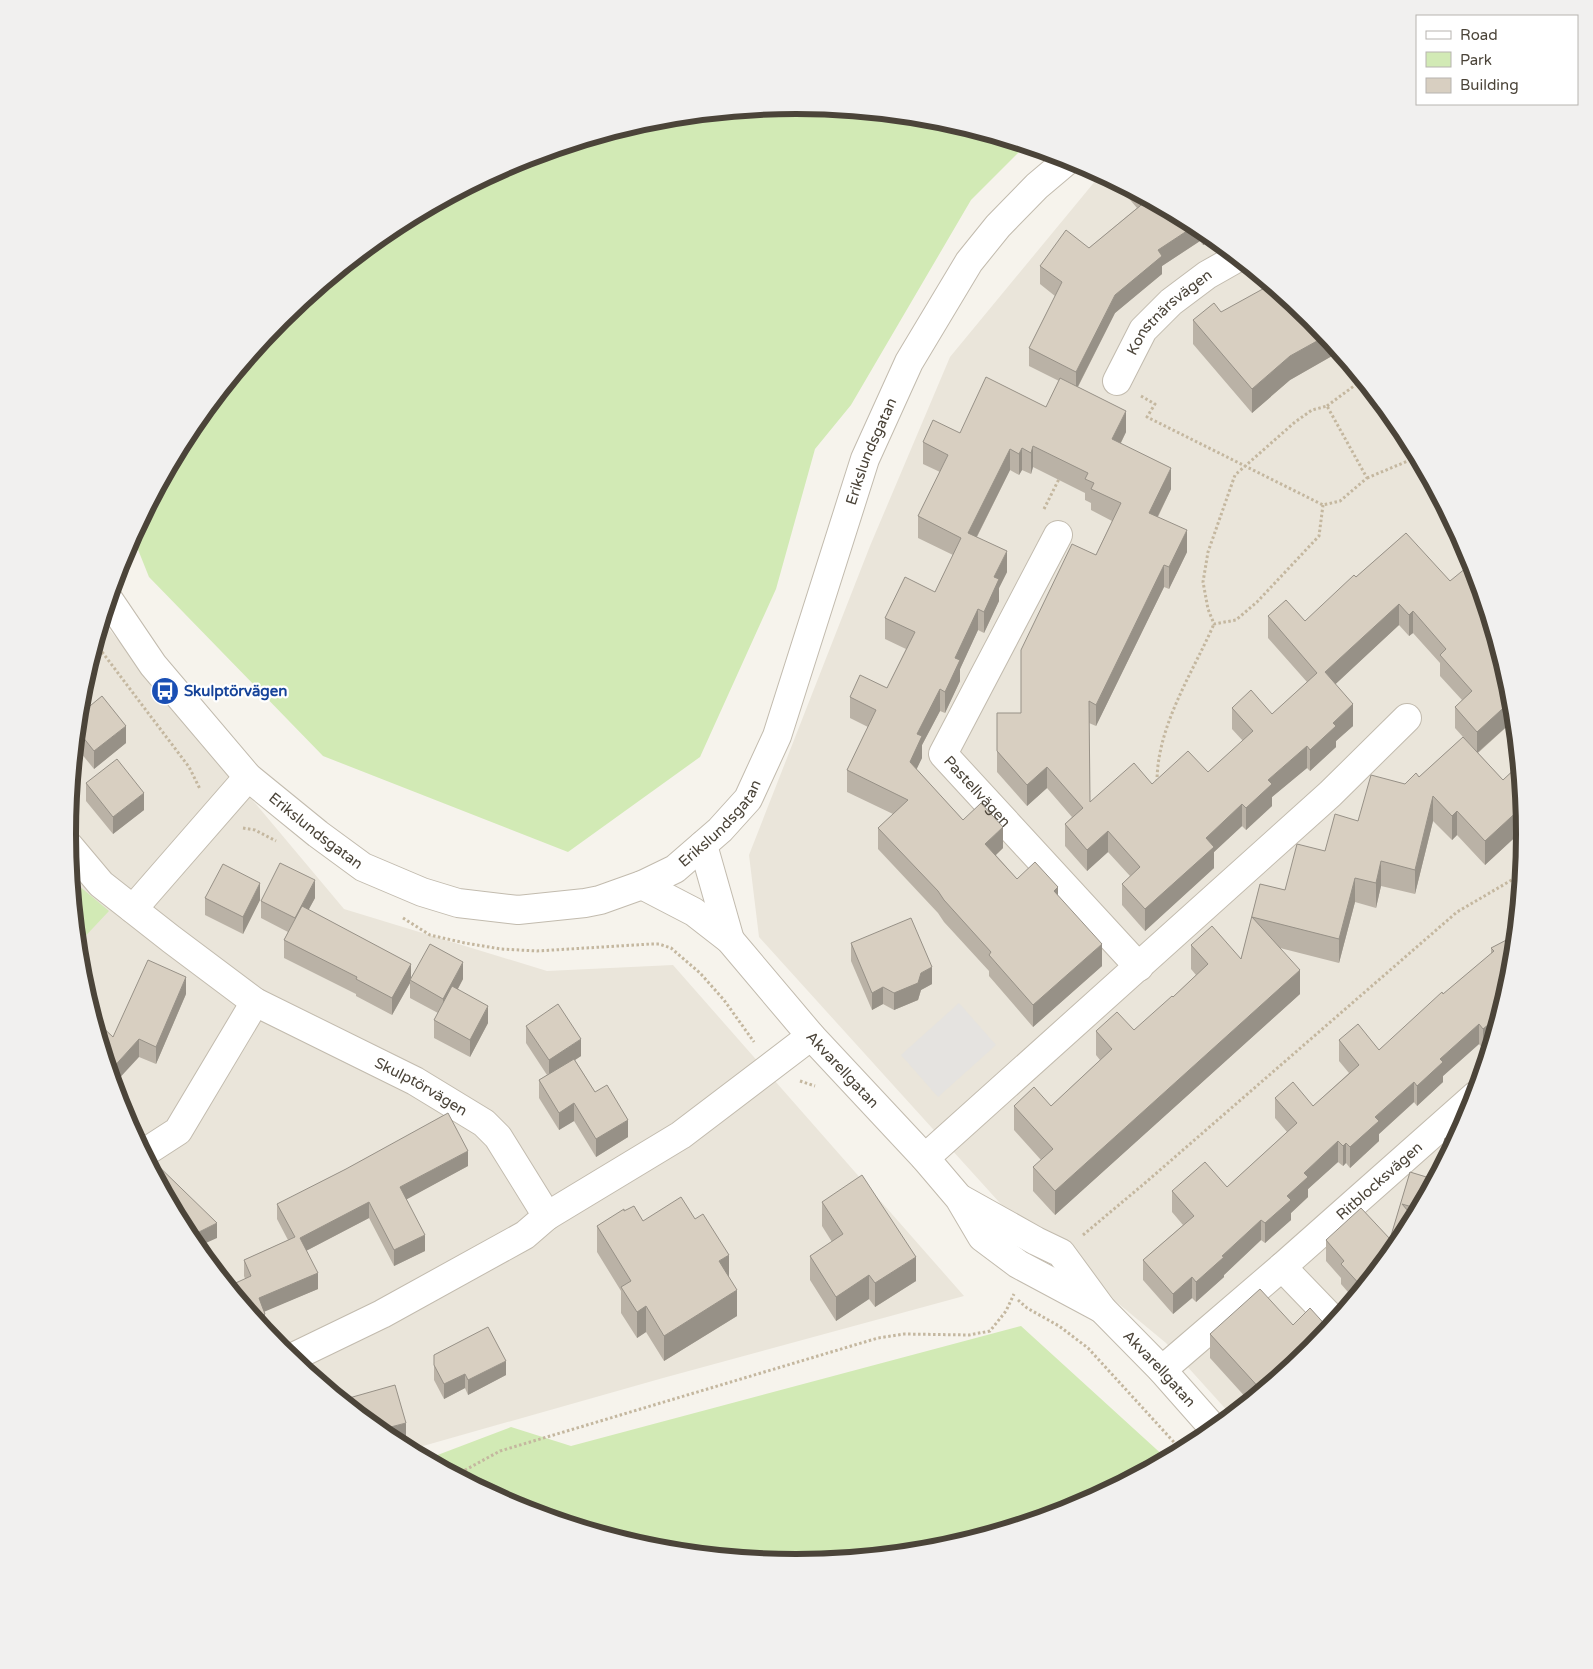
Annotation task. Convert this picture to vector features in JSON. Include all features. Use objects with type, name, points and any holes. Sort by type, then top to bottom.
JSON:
[{"type":"street","name":"Erikslundsgatan","points":[[113,606],[153,664],[248,777],[318,834],[363,867],[422,892],[458,903],[518,910],[600,900],[642,885],[675,869],[720,830],[748,799],[776,736],[865,459],[909,362],[969,262],[998,226],[1037,186],[1061,165]]},
{"type":"street","name":"Konstnärsvägen","points":[[1117,381],[1143,330],[1171,302],[1207,275],[1232,261]]},
{"type":"street","name":"Pastellvägen","points":[[1058,535],[943,754],[1139,967]]},
{"type":"street","points":[[925,1158],[1330,794],[1407,718]]},
{"type":"street","points":[[133,909],[248,777]]},
{"type":"street","name":"Akvarellgatan","points":[[703,845],[730,940]]},
{"type":"street","name":"Skulptörvägen","points":[[77,855],[101,884],[255,1002],[415,1081],[484,1123],[498,1137],[547,1216]]},
{"type":"street","name":"Akvarellgatan","points":[[642,885],[694,912],[730,940],[811,1036],[925,1158],[958,1198],[982,1236],[1018,1264],[1102,1309]]},
{"type":"street","points":[[149,1150],[178,1131],[255,1002]]},
{"type":"street","points":[[298,1354],[399,1304],[525,1235],[547,1216],[681,1135],[811,1036]]},
{"type":"street","name":"Ritblocksvägen","points":[[1162,1370],[1282,1267],[1463,1106]]},
{"type":"street","name":"Akvarellgatan","points":[[958,1198],[1061,1253],[1102,1309],[1162,1370],[1210,1424]]},
{"type":"street","points":[[1282,1267],[1330,1318]]},
{"type":"path","points":[[1117,381],[1155,404],[1148,417],[1323,506],[1340,501],[1367,478],[1411,460]]},
{"type":"path","points":[[1162,788],[1157,782],[1158,761],[1166,732],[1178,696],[1198,660],[1214,624],[1208,608],[1203,582],[1208,552],[1235,475],[1295,422],[1312,410],[1327,406],[1357,383]]},
{"type":"path","points":[[1327,406],[1367,478]]},
{"type":"path","points":[[1058,535],[1040,517],[1062,474]]},
{"type":"path","points":[[1214,624],[1236,620],[1257,602],[1319,536],[1323,506]]},
{"type":"path","points":[[1061,1253],[1153,1177],[1457,912],[1515,878]]},
{"type":"path","points":[[650,944],[660,944],[671,948],[700,972],[724,1000],[757,1047],[790,1079],[822,1088]]},
{"type":"path","points":[[462,1472],[500,1450],[878,1338],[904,1334],[968,1335],[990,1331],[1006,1311],[1012,1295],[1020,1285],[1035,1274]]},
{"type":"path","points":[[1012,1295],[1027,1308],[1059,1326],[1088,1348],[1177,1446]]},
{"type":"shaded area","points":[[1096,180],[1157,211],[1235,263],[1271,293],[1306,325],[1368,396],[1420,474],[1442,516],[1462,559],[1479,603],[1492,648],[1511,740],[1517,835],[1511,929],[1503,975],[1479,1066],[1462,1110],[1420,1195],[1368,1273],[1306,1344],[1228,1411],[1166,1343],[1009,1213],[759,937],[749,855],[870,546],[950,357]]},
{"type":"shaded area","points":[[107,627],[344,909],[547,971],[673,965],[964,1296],[419,1447],[358,1406],[322,1376],[287,1344],[225,1273],[173,1195],[131,1110],[114,1066],[90,975],[82,929],[78,882],[76,835],[78,787],[82,740],[90,694]]},
{"type":"shaded area","points":[[959,1003],[996,1045],[938,1097],[901,1055]]},
{"type":"green space","points":[[796,114],[891,120],[937,128],[1021,150],[971,200],[851,405],[815,449],[776,589],[700,757],[568,852],[323,756],[149,577],[137,547],[151,516],[173,474],[198,434],[225,396],[255,360],[287,325],[358,263],[436,211],[478,189],[521,169],[565,152],[610,139],[702,120],[749,116]]},
{"type":"green space","points":[[78,885],[109,911],[84,938]]},
{"type":"green space","points":[[1021,1326],[1162,1455],[1072,1500],[1028,1517],[983,1530],[891,1549],[796,1555],[702,1549],[610,1530],[565,1517],[521,1500],[434,1456],[511,1427],[571,1446]]},
{"type":"building","points":[[1143,204],[1188,230],[1158,250],[1162,256],[1115,295],[1076,372],[1029,348],[1062,282],[1040,266],[1066,230],[1089,248]]},
{"type":"building","points":[[1265,288],[1319,340],[1290,356],[1252,389],[1193,320],[1214,303],[1221,312]]},
{"type":"building","points":[[986,377],[1046,407],[1060,378],[1126,411],[1112,439],[1171,468],[1149,513],[1187,530],[1169,567],[1164,565],[1096,705],[1089,701],[1090,802],[1134,763],[1152,784],[1188,751],[1208,772],[1253,731],[1232,708],[1251,690],[1272,714],[1317,673],[1268,616],[1286,600],[1305,621],[1354,575],[1356,577],[1406,533],[1450,581],[1466,568],[1479,603],[1492,648],[1505,706],[1477,732],[1455,707],[1472,691],[1440,655],[1446,649],[1413,611],[1409,615],[1399,604],[1325,672],[1353,704],[1333,723],[1336,726],[1310,750],[1307,746],[1268,780],[1272,784],[1246,808],[1242,804],[1206,838],[1214,847],[1145,909],[1122,884],[1140,867],[1108,831],[1087,850],[1065,824],[1083,808],[1047,767],[1027,785],[997,751],[997,713],[1021,713],[1021,650],[1072,544],[1096,555],[1121,503],[1091,489],[1094,483],[1085,479],[1088,473],[1033,446],[1031,453],[1022,448],[1019,454],[1010,449],[968,533],[1007,551],[994,577],[999,579],[984,612],[978,609],[955,658],[960,660],[945,692],[940,689],[917,734],[922,736],[910,762],[963,820],[981,803],[1003,827],[985,844],[1017,879],[1035,862],[1058,887],[1054,891],[1102,944],[1033,1005],[989,955],[991,952],[938,891],[878,828],[908,800],[847,770],[876,710],[850,697],[860,675],[887,688],[915,632],[885,618],[905,577],[935,592],[961,538],[918,516],[948,455],[923,442],[933,420],[960,433]]},
{"type":"building","points":[[102,696],[126,726],[94,751],[83,737],[88,708]]},
{"type":"building","points":[[1463,737],[1503,780],[1514,770],[1516,812],[1485,841],[1457,811],[1452,816],[1433,796],[1415,870],[1381,861],[1376,883],[1355,878],[1339,939],[1252,917],[1300,970],[1055,1191],[1033,1167],[1053,1149],[1014,1106],[1034,1087],[1051,1106],[1112,1049],[1096,1031],[1117,1012],[1134,1030],[1173,997],[1208,964],[1191,945],[1212,926],[1241,959],[1260,884],[1285,890],[1297,844],[1325,851],[1335,814],[1358,821],[1371,775],[1405,784],[1416,773],[1419,777]]},
{"type":"building","points":[[117,759],[144,793],[113,817],[86,783]]},
{"type":"building","points":[[280,863],[315,880],[295,918],[261,901]]},
{"type":"building","points":[[223,864],[260,883],[243,917],[205,898]]},
{"type":"building","points":[[302,906],[411,964],[392,998],[356,979],[357,977],[284,940]]},
{"type":"building","points":[[911,918],[932,967],[921,973],[918,983],[894,993],[883,987],[872,993],[851,943]]},
{"type":"building","points":[[1509,938],[1492,1022],[1483,1029],[1479,1024],[1440,1059],[1443,1062],[1417,1086],[1414,1082],[1375,1117],[1379,1121],[1350,1147],[1346,1143],[1343,1146],[1338,1141],[1304,1173],[1308,1177],[1287,1196],[1291,1200],[1265,1223],[1261,1220],[1196,1282],[1192,1277],[1173,1294],[1143,1260],[1194,1216],[1172,1191],[1205,1162],[1227,1187],[1297,1123],[1275,1098],[1293,1082],[1313,1106],[1359,1065],[1339,1040],[1358,1024],[1379,1050],[1442,992],[1443,994],[1494,951],[1491,948]]},
{"type":"building","points":[[430,944],[463,962],[443,999],[410,980]]},
{"type":"building","points":[[148,960],[186,977],[156,1047],[139,1039],[114,1066],[103,1028],[113,1037]]},
{"type":"building","points":[[452,986],[488,1006],[470,1040],[434,1020]]},
{"type":"building","points":[[558,1004],[581,1039],[549,1060],[526,1026]]},
{"type":"building","points":[[574,1059],[595,1092],[607,1085],[628,1120],[596,1139],[574,1103],[559,1113],[539,1080]]},
{"type":"building","points":[[448,1113],[468,1151],[400,1187],[425,1235],[394,1250],[369,1202],[300,1238],[318,1273],[259,1298],[265,1314],[261,1316],[234,1284],[251,1276],[244,1260],[295,1237],[277,1204],[346,1169]]},
{"type":"building","points":[[1445,1138],[1448,1139],[1442,1153],[1439,1159]]},
{"type":"building","points":[[157,1165],[217,1223],[197,1233]]},
{"type":"building","points":[[1410,1172],[1429,1178],[1412,1207],[1402,1204],[1409,1212],[1359,1284],[1341,1264],[1344,1261],[1326,1240],[1361,1208],[1390,1239]]},
{"type":"building","points":[[862,1175],[916,1257],[875,1283],[869,1275],[836,1297],[810,1256],[843,1234],[822,1202]]},
{"type":"building","points":[[681,1197],[695,1219],[703,1214],[729,1255],[719,1261],[737,1290],[664,1336],[646,1306],[637,1312],[621,1287],[631,1281],[597,1226],[624,1209],[624,1211],[634,1206],[643,1221]]},
{"type":"building","points":[[1260,1289],[1293,1325],[1310,1308],[1324,1324],[1306,1344],[1258,1387],[1210,1334]]},
{"type":"building","points":[[488,1327],[506,1361],[468,1380],[465,1374],[444,1384],[434,1365],[434,1355]]},
{"type":"building","points":[[395,1385],[406,1423],[388,1428],[349,1398]]},
{"type":"place","name":"Skulptörvägen","points":[[165,691]]}]
